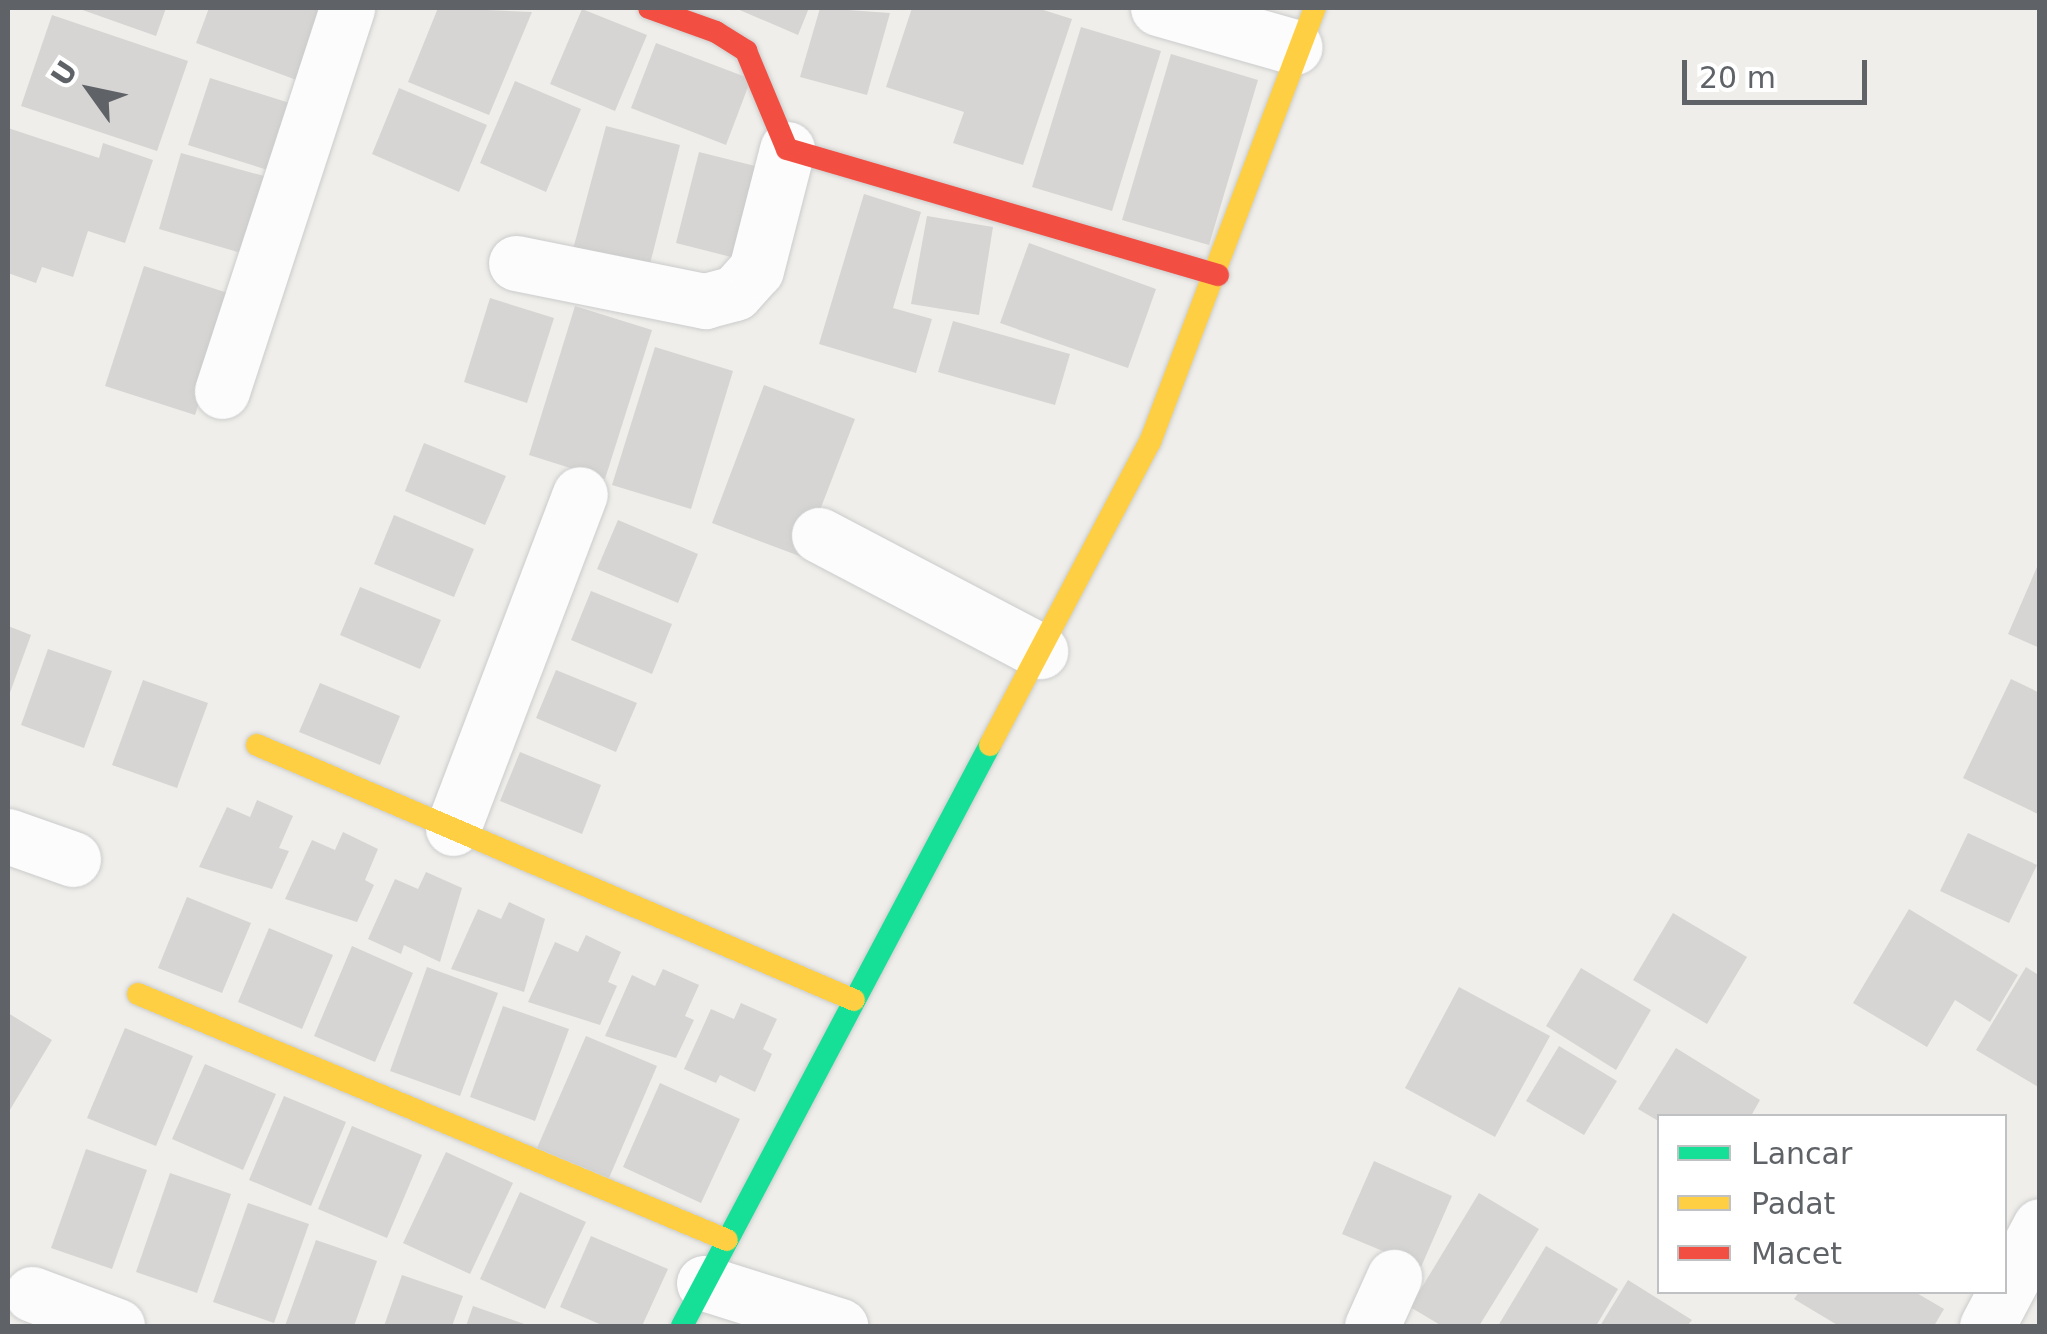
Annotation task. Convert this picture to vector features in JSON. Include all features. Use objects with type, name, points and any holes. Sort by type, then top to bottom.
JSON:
[{"type":"street","points":[[222,391],[347,8]]},
{"type":"street","points":[[516,263],[705,301],[734,293],[756,270],[786,149],[746,52],[716,32],[650,8]]},
{"type":"street","points":[[704,1283],[1150,442],[1218,275],[1305,27],[1158,8]]},
{"type":"street","points":[[786,149],[1218,275]]},
{"type":"street","points":[[453,828],[580,494]]},
{"type":"street","points":[[818,536],[1040,651]]},
{"type":"street","points":[[258,745],[854,1000]]},
{"type":"street","points":[[8,836],[74,859]]},
{"type":"street","points":[[138,994],[704,1283],[840,1326]]},
{"type":"street","points":[[2007,1288],[2040,1226]]},
{"type":"street","points":[[1372,1326],[1394,1278]]},
{"type":"street","points":[[32,1294],[116,1326]]},
{"type":"street","points":[[1987,1326],[2004,1294]]},
{"type":"building","points":[[77,8],[166,8],[156,36]]},
{"type":"building","points":[[209,8],[339,8],[310,85],[196,43]]},
{"type":"building","points":[[438,8],[532,12],[489,115],[408,82]]},
{"type":"building","points":[[735,8],[809,8],[798,35]]},
{"type":"building","points":[[820,8],[890,13],[867,95],[800,77]]},
{"type":"building","points":[[912,8],[1037,8],[1072,19],[1023,165],[953,143],[964,112],[886,87]]},
{"type":"building","points":[[582,9],[647,35],[615,111],[550,84]]},
{"type":"building","points":[[52,15],[188,61],[157,151],[21,106]]},
{"type":"building","points":[[1081,27],[1161,51],[1112,211],[1032,187]]},
{"type":"building","points":[[656,43],[751,79],[726,145],[631,108]]},
{"type":"building","points":[[1171,54],[1258,80],[1209,245],[1122,220]]},
{"type":"building","points":[[210,78],[296,105],[274,172],[188,145]]},
{"type":"building","points":[[515,81],[581,109],[546,192],[480,163]]},
{"type":"building","points":[[399,88],[487,125],[459,192],[372,154]]},
{"type":"building","points":[[606,126],[680,145],[648,272],[572,253]]},
{"type":"building","points":[[8,128],[99,158],[103,143],[153,160],[125,243],[88,231],[73,277],[42,267],[36,283],[8,273]]},
{"type":"building","points":[[699,152],[771,170],[747,261],[676,243]]},
{"type":"building","points":[[181,153],[278,180],[255,257],[159,229]]},
{"type":"building","points":[[864,194],[921,212],[893,308],[932,319],[916,373],[819,344]]},
{"type":"building","points":[[927,216],[993,227],[979,315],[911,304]]},
{"type":"building","points":[[1029,243],[1156,289],[1128,368],[1000,323]]},
{"type":"building","points":[[144,266],[234,295],[195,415],[105,386]]},
{"type":"building","points":[[490,298],[554,318],[527,403],[464,382]]},
{"type":"building","points":[[575,306],[652,330],[605,479],[529,455]]},
{"type":"building","points":[[953,321],[1070,354],[1055,405],[938,372]]},
{"type":"building","points":[[655,347],[733,371],[691,509],[612,485]]},
{"type":"building","points":[[764,385],[855,419],[802,557],[712,523]]},
{"type":"building","points":[[424,443],[506,476],[485,525],[405,491]]},
{"type":"building","points":[[394,515],[474,549],[454,597],[374,564]]},
{"type":"building","points":[[618,520],[698,554],[678,603],[597,569]]},
{"type":"building","points":[[2040,560],[2040,648],[2008,634]]},
{"type":"building","points":[[360,587],[441,620],[420,669],[340,635]]},
{"type":"building","points":[[591,591],[672,624],[652,674],[571,640]]},
{"type":"building","points":[[8,626],[31,635],[8,698]]},
{"type":"building","points":[[48,649],[112,671],[84,748],[21,725]]},
{"type":"building","points":[[556,670],[637,703],[616,752],[536,718]]},
{"type":"building","points":[[2011,679],[2040,693],[2040,815],[1963,778]]},
{"type":"building","points":[[143,680],[208,703],[177,788],[112,765]]},
{"type":"building","points":[[320,683],[400,716],[380,765],[299,732]]},
{"type":"building","points":[[520,752],[601,785],[582,834],[500,801]]},
{"type":"building","points":[[257,800],[293,816],[279,848],[289,851],[272,889],[199,867],[227,807],[250,817]]},
{"type":"building","points":[[343,832],[378,849],[365,880],[374,885],[357,922],[285,899],[312,840],[335,850]]},
{"type":"building","points":[[1968,833],[2037,865],[2009,923],[1940,891]]},
{"type":"building","points":[[426,872],[462,888],[440,962],[404,945],[401,954],[368,939],[395,879],[418,889]]},
{"type":"building","points":[[187,897],[251,923],[222,993],[158,968]]},
{"type":"building","points":[[509,902],[545,919],[524,992],[451,969],[478,909],[501,919]]},
{"type":"building","points":[[1909,909],[2018,975],[1990,1022],[1955,1000],[1927,1047],[1853,1003]]},
{"type":"building","points":[[1673,913],[1747,957],[1707,1024],[1633,980]]},
{"type":"building","points":[[269,928],[333,955],[302,1029],[238,1002]]},
{"type":"building","points":[[586,935],[621,952],[608,982],[617,986],[600,1025],[528,1002],[555,942],[578,952]]},
{"type":"building","points":[[352,946],[413,973],[375,1062],[314,1036]]},
{"type":"building","points":[[427,967],[498,993],[460,1096],[390,1071]]},
{"type":"building","points":[[2026,967],[2040,976],[2040,1088],[1976,1050]]},
{"type":"building","points":[[1581,968],[1651,1010],[1616,1070],[1546,1026]]},
{"type":"building","points":[[663,969],[699,985],[685,1016],[694,1020],[676,1058],[605,1036],[632,975],[655,986]]},
{"type":"building","points":[[1459,987],[1550,1036],[1495,1137],[1405,1088]]},
{"type":"building","points":[[741,1003],[777,1019],[763,1049],[772,1054],[755,1092],[720,1075],[716,1083],[684,1069],[711,1009],[734,1019]]},
{"type":"building","points":[[503,1006],[569,1029],[535,1121],[470,1097]]},
{"type":"building","points":[[8,1013],[52,1040],[8,1113]]},
{"type":"building","points":[[125,1028],[193,1056],[156,1146],[87,1118]]},
{"type":"building","points":[[586,1036],[657,1066],[609,1178],[537,1148]]},
{"type":"building","points":[[1559,1046],[1617,1081],[1584,1135],[1526,1101]]},
{"type":"building","points":[[1676,1048],[1760,1100],[1752,1114],[1657,1114],[1657,1120],[1638,1109]]},
{"type":"building","points":[[205,1064],[276,1094],[243,1170],[172,1139]]},
{"type":"building","points":[[660,1083],[740,1119],[701,1203],[623,1167]]},
{"type":"building","points":[[284,1096],[346,1122],[311,1206],[249,1180]]},
{"type":"building","points":[[352,1126],[422,1155],[387,1238],[318,1209]]},
{"type":"building","points":[[86,1149],[147,1170],[112,1269],[51,1248]]},
{"type":"building","points":[[446,1152],[513,1183],[470,1274],[403,1243]]},
{"type":"building","points":[[1374,1161],[1452,1196],[1421,1267],[1342,1234]]},
{"type":"building","points":[[170,1173],[231,1194],[197,1293],[136,1272]]},
{"type":"building","points":[[520,1192],[586,1222],[545,1309],[480,1279]]},
{"type":"building","points":[[1479,1193],[1539,1229],[1479,1326],[1442,1326],[1410,1307]]},
{"type":"building","points":[[248,1203],[309,1224],[274,1323],[213,1302]]},
{"type":"building","points":[[591,1236],[668,1269],[642,1326],[604,1326],[560,1307]]},
{"type":"building","points":[[316,1240],[377,1261],[354,1326],[285,1326]]},
{"type":"building","points":[[1546,1246],[1618,1289],[1596,1326],[1498,1326]]},
{"type":"building","points":[[402,1275],[463,1296],[452,1326],[384,1326]]},
{"type":"building","points":[[1628,1280],[1692,1320],[1687,1326],[1600,1326]]},
{"type":"building","points":[[1798,1294],[1918,1294],[1944,1309],[1934,1326],[1839,1326],[1794,1299]]},
{"type":"building","points":[[473,1306],[530,1326],[466,1326]]},
{"type":"traffic: fast","points":[[682,1326],[990,745]]},
{"type":"traffic: slow","points":[[990,745],[1150,442],[1315,8]]},
{"type":"traffic: slow","points":[[257,745],[854,1000]]},
{"type":"traffic: slow","points":[[138,994],[727,1240]]},
{"type":"traffic: jam","points":[[649,8],[716,32],[746,51],[787,149],[1218,275]]}]
